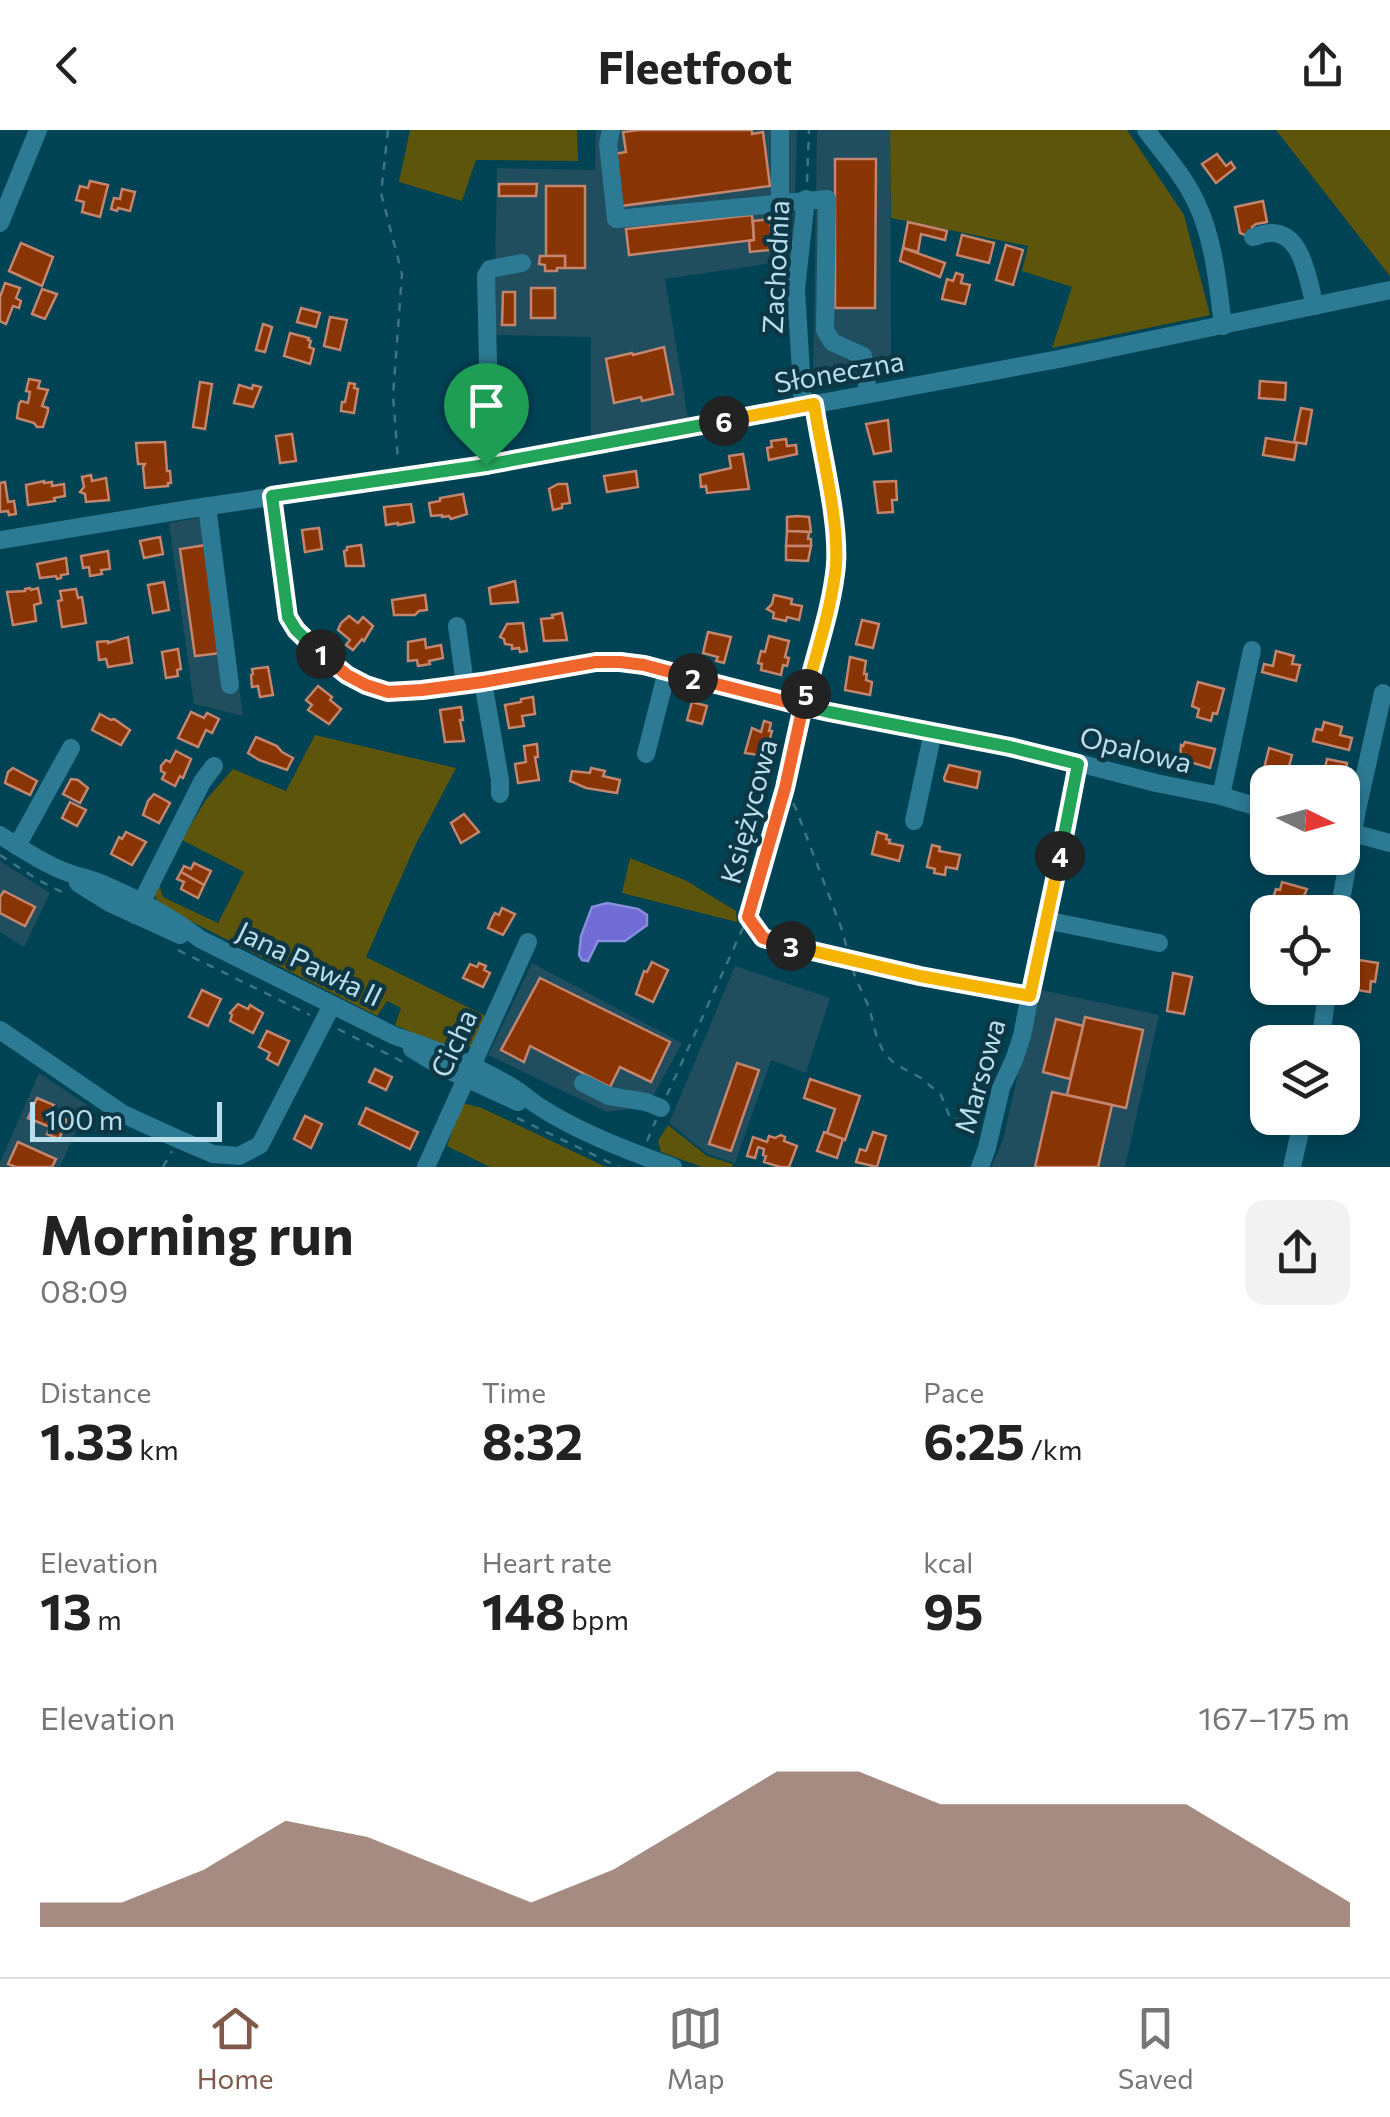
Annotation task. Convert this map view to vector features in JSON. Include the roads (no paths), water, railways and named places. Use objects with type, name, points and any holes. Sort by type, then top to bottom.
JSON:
[{"type":"street","points":[[0,224],[38,130]]},
{"type":"street","points":[[611,130],[608,144],[616,218],[827,199],[825,330],[832,342],[862,356],[868,394]]},
{"type":"street","points":[[780,130],[780,202]]},
{"type":"street","points":[[1146,130],[1196,201],[1215,270],[1223,326]]},
{"type":"street","name":"Zachodnia","points":[[806,199],[796,290],[808,405]]},
{"type":"street","points":[[1253,237],[1272,232],[1282,235],[1299,250],[1315,306]]},
{"type":"street","points":[[486,465],[486,276],[490,270],[522,263]]},
{"type":"street","name":"Słoneczna","points":[[0,540],[486,465],[1223,326],[1390,290]]},
{"type":"street","points":[[803,706],[836,556],[834,527],[808,405]]},
{"type":"street","name":"Opalowa","points":[[272,496],[288,617],[307,642],[347,675],[388,692],[474,683],[596,662],[620,662],[667,670],[803,706],[1010,747],[1250,805]]},
{"type":"street","points":[[207,506],[230,685]]},
{"type":"street","points":[[457,626],[500,780],[500,794]]},
{"type":"street","name":"Opalowa","points":[[1221,796],[1252,650]]},
{"type":"street","points":[[646,754],[667,670]]},
{"type":"street","points":[[1360,784],[1383,693]]},
{"type":"street","points":[[914,821],[933,732]]},
{"type":"street","points":[[8,850],[71,748]]},
{"type":"street","name":"Marsowa","points":[[980,1167],[1002,1088],[1022,1036],[1078,764]]},
{"type":"street","points":[[138,909],[202,782],[214,766]]},
{"type":"street","name":"Jana Pawła II","points":[[0,835],[8,850],[62,871],[90,892],[138,909],[195,948],[332,1005],[395,1036],[420,1055],[469,1073],[510,1100],[541,1108],[641,1156],[673,1167]]},
{"type":"street","points":[[1360,835],[1390,843]]},
{"type":"street","points":[[1045,920],[1159,944]]},
{"type":"street","name":"Cicha","points":[[426,1167],[528,942]]},
{"type":"street","points":[[0,1030],[124,1114],[213,1154],[239,1156],[260,1146],[332,1005]]},
{"type":"street","points":[[582,1084],[608,1096],[661,1108]]},
{"type":"street","points":[[1292,1167],[1299,1135]]}]
